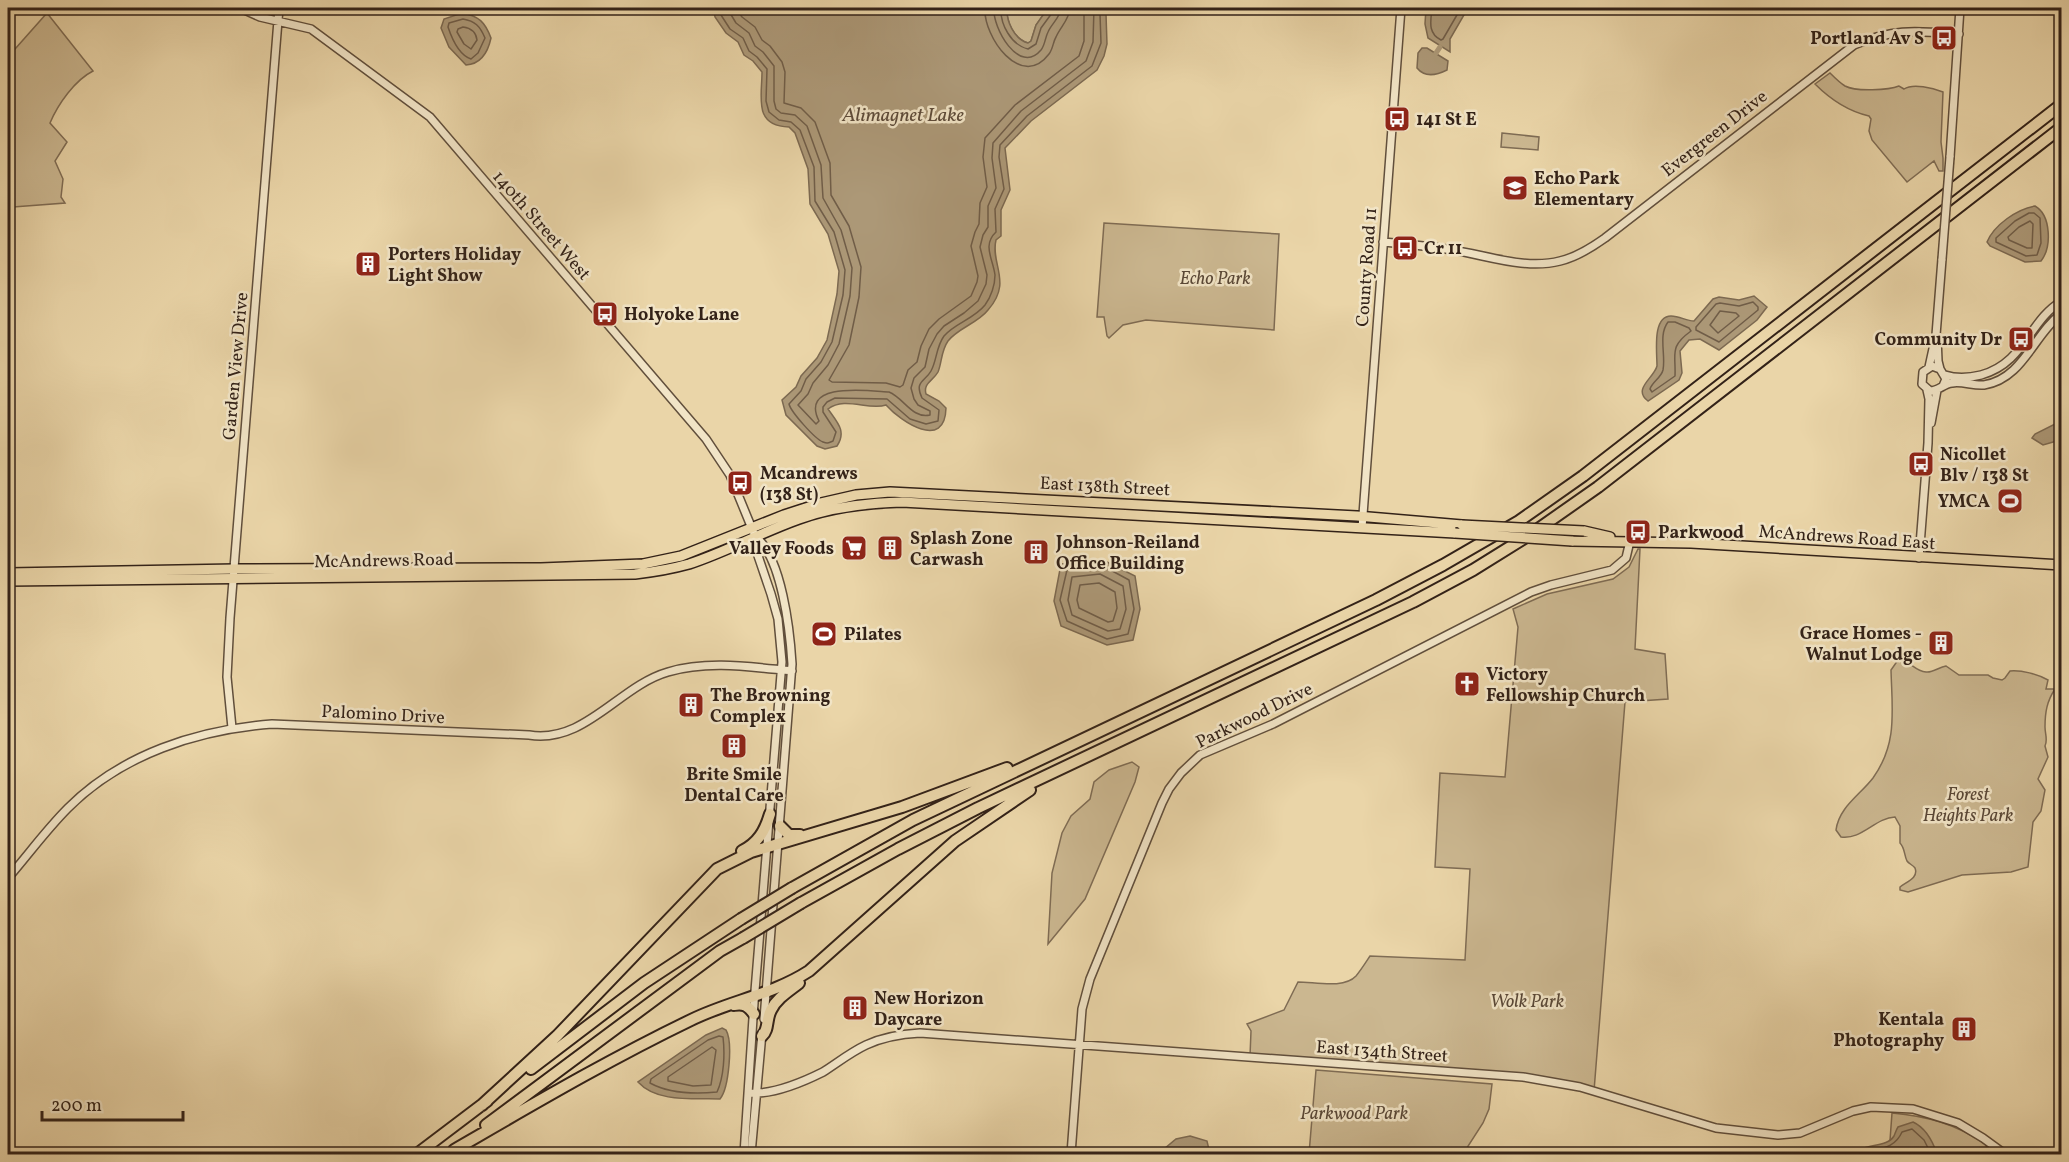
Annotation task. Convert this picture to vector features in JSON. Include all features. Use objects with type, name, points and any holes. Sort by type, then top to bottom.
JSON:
[{"type":"highway","points":[[417,1155],[644,983],[792,888],[913,820],[1376,600],[1519,521],[1583,476],[2061,104]]},
{"type":"highway","points":[[451,1152],[720,951],[801,903],[898,849],[1413,602],[1473,570],[1531,534],[1598,487],[2061,127]]},
{"type":"highway","points":[[717,869],[751,852],[902,807],[1065,746]]},
{"type":"highway","points":[[451,1152],[574,1081],[705,1014],[733,1002],[777,989],[809,971],[955,841],[1026,792],[1103,749]]},
{"type":"highway","points":[[482,1105],[557,1036],[725,860],[756,841],[766,828],[770,814]]},
{"type":"highway","points":[[780,826],[793,836],[824,830]]},
{"type":"highway","points":[[762,1036],[766,1032],[768,1018],[776,1003],[807,977],[809,971]]},
{"type":"highway","points":[[705,1014],[741,1004],[747,1006],[754,1014]]},
{"type":"main road","name":"East 138th Street","points":[[754,532],[821,503],[856,495],[890,492],[1363,516],[1458,529]]},
{"type":"main road","name":"East 138th Street","points":[[754,532],[834,509],[874,503],[902,502],[1362,528],[1458,529]]},
{"type":"main road","name":"McAndrews Road East","points":[[1458,529],[1584,531],[1630,541]]},
{"type":"main road","name":"McAndrews Road East","points":[[1458,529],[1572,541],[1630,541],[2061,565]]},
{"type":"main road","name":"McAndrews Road","points":[[8,573],[635,574],[658,572],[690,564],[754,532]]},
{"type":"main road","name":"McAndrews Road","points":[[8,581],[234,574]]},
{"type":"street","name":"140th Street West","points":[[240,8],[260,17],[311,29],[430,117],[706,439],[730,475],[754,532]]},
{"type":"street","name":"Garden View Drive","points":[[232,728],[227,677],[279,8]]},
{"type":"street","name":"County Road 11","points":[[1362,528],[1401,8]]},
{"type":"street","points":[[1919,558],[1929,399],[1921,378],[1932,362],[1936,335],[1960,8]]},
{"type":"street","name":"Evergreen Drive","points":[[1383,242],[1450,249],[1524,263],[1543,264],[1577,255],[1605,238],[1854,45],[1890,32],[1959,34]]},
{"type":"street","points":[[1929,367],[1956,378],[1977,376],[1999,368],[2020,349],[2047,313],[2061,301]]},
{"type":"street","points":[[1927,390],[1956,383],[1984,385],[1997,380],[2019,364],[2061,313]]},
{"type":"street","points":[[1928,443],[1943,372],[1938,361],[1939,347],[1936,335]]},
{"type":"street","points":[[751,1155],[766,992],[773,845],[770,814],[782,670],[778,619],[756,550],[754,532]]},
{"type":"street","points":[[744,1155],[755,997],[773,845],[780,826],[792,671],[785,603],[765,546],[754,532]]},
{"type":"street","name":"Parkwood Drive","points":[[1071,1155],[1082,1009],[1090,979],[1162,803],[1181,773],[1200,755],[1273,724],[1531,592],[1612,570],[1626,558],[1630,541]]},
{"type":"street","name":"Palomino Drive","points":[[8,878],[69,807],[112,774],[156,750],[189,738],[232,728],[272,724],[542,737],[584,724],[634,687],[668,672],[706,665],[792,671]]},
{"type":"street","name":"East 134th Street","points":[[748,1093],[757,1094],[803,1081],[866,1045],[897,1034],[920,1033],[1544,1080],[1580,1087],[1716,1128],[1778,1134],[1800,1133],[1853,1111],[1871,1107],[1913,1109],[1958,1123],[1983,1138],[2004,1155]]},
{"type":"green space","points":[[1007,8],[1048,8],[1036,25],[1031,41],[1028,43],[1019,38],[1012,29]]},
{"type":"green space","points":[[47,13],[93,71],[80,80],[68,93],[50,123],[67,142],[55,161],[63,179],[61,197],[65,203],[13,207],[8,205],[8,50],[15,49]]},
{"type":"green space","points":[[1830,73],[1850,88],[1864,90],[1899,86],[1904,89],[1918,86],[1943,92],[1941,142],[1943,171],[1939,171],[1934,161],[1907,182],[1872,140],[1869,131],[1871,119],[1869,116],[1840,104],[1815,84]]},
{"type":"green space","points":[[1502,133],[1539,137],[1538,150],[1501,147]]},
{"type":"green space","name":"Echo Park","points":[[1104,223],[1279,234],[1274,330],[1146,320],[1123,325],[1109,338],[1104,317],[1097,317]]},
{"type":"green space","name":"Wolk Park","points":[[1640,549],[1635,649],[1665,654],[1668,699],[1625,702],[1594,1091],[1554,1081],[1250,1056],[1251,1031],[1247,1024],[1284,1010],[1298,982],[1337,984],[1351,980],[1370,956],[1465,960],[1470,869],[1435,867],[1440,773],[1505,777],[1518,627],[1513,609],[1547,594],[1613,579],[1629,567]]},
{"type":"green space","name":"Forest Heights Park","points":[[1898,660],[1926,672],[1946,666],[1959,675],[1988,675],[2002,680],[2010,671],[2024,672],[2048,680],[2046,689],[2055,689],[2046,712],[2045,746],[2048,757],[2038,779],[2045,790],[2041,811],[2033,822],[2028,867],[2011,872],[1962,875],[1908,892],[1900,890],[1900,887],[1914,877],[1916,871],[1907,861],[1900,843],[1900,826],[1895,817],[1881,821],[1849,837],[1841,837],[1836,830],[1841,815],[1873,778],[1886,752],[1892,726],[1891,670]]},
{"type":"green space","points":[[1132,762],[1139,767],[1135,782],[1085,899],[1048,944],[1052,873],[1062,833],[1071,816],[1090,799],[1094,782],[1109,770]]},
{"type":"green space","name":"Parkwood Park","points":[[1316,1070],[1492,1084],[1489,1109],[1483,1123],[1463,1154],[1309,1154]]},
{"type":"green space","points":[[1892,1113],[1917,1116],[1952,1126],[1974,1137],[1987,1147],[1984,1154],[1889,1154]]},
{"type":"water","name":"Alimagnet Lake","points":[[713,8],[1007,8],[1008,18],[1015,34],[1028,43],[1031,41],[1036,25],[1048,8],[1113,8],[1106,14],[1107,44],[1097,70],[1031,121],[1005,148],[1010,190],[1001,210],[1001,236],[996,240],[995,249],[1000,282],[999,291],[984,315],[957,332],[948,341],[938,372],[926,387],[926,394],[946,408],[944,421],[938,428],[921,429],[911,425],[886,405],[835,405],[828,409],[840,427],[840,441],[837,446],[825,449],[817,446],[786,415],[782,400],[796,387],[801,376],[817,358],[827,340],[837,294],[839,271],[828,234],[810,204],[808,169],[795,133],[789,127],[770,122],[765,116],[761,100],[762,72],[753,61],[744,55],[738,42],[726,33],[715,17]]},
{"type":"water","points":[[1426,8],[1468,8],[1450,39],[1450,52],[1428,38],[1425,24]]},
{"type":"water","points":[[462,13],[481,21],[491,38],[480,60],[466,65],[449,47],[441,28],[444,19]]},
{"type":"water","points":[[1422,48],[1427,48],[1448,61],[1447,70],[1431,75],[1420,71],[1417,68],[1418,53]]},
{"type":"water","points":[[2035,206],[2044,216],[2048,232],[2047,248],[2041,261],[2025,262],[1990,246],[1987,242],[1990,236],[2001,224],[2021,210]]},
{"type":"water","points":[[1754,296],[1767,307],[1757,320],[1719,350],[1700,339],[1689,340],[1680,351],[1682,373],[1679,380],[1648,401],[1644,397],[1643,388],[1657,366],[1658,328],[1665,318],[1674,316],[1694,321],[1713,299],[1719,297],[1739,300]]},
{"type":"water","points":[[2061,421],[2060,440],[2043,445],[2032,438],[2035,434]]},
{"type":"water","points":[[1103,560],[1135,576],[1140,609],[1133,640],[1107,645],[1061,626],[1054,601],[1061,564]]},
{"type":"water","points":[[722,1028],[726,1030],[728,1036],[730,1054],[726,1085],[720,1099],[665,1096],[646,1089],[638,1082],[706,1035]]},
{"type":"water","points":[[1913,1122],[1928,1136],[1937,1154],[1854,1154],[1863,1148],[1891,1140],[1898,1127]]},
{"type":"water","points":[[1190,1136],[1207,1141],[1210,1154],[1158,1154],[1176,1139]]},
{"type":"waterway","points":[[1436,53],[1440,47]]},
{"type":"place","name":"Portland Av S","points":[[1944,38]]},
{"type":"place","name":"141 St E","points":[[1397,119]]},
{"type":"place","name":"Echo Park Elementary","points":[[1515,188]]},
{"type":"place","name":"Cr 11","points":[[1405,248]]},
{"type":"place","name":"Porters Holiday Light Show","points":[[368,264]]},
{"type":"place","name":"Holyoke Lane","points":[[605,314]]},
{"type":"place","name":"Community Dr","points":[[2021,339]]},
{"type":"place","name":"Nicollet Blv / 138 St","points":[[1921,464]]},
{"type":"place","name":"Mcandrews (138 St)","points":[[740,483]]},
{"type":"place","name":"YMCA","points":[[2010,501]]},
{"type":"place","name":"Parkwood","points":[[1638,532]]},
{"type":"place","name":"Valley Foods","points":[[854,548]]},
{"type":"place","name":"Splash Zone Carwash","points":[[890,548]]},
{"type":"place","name":"Johnson-Reiland Office Building","points":[[1036,552]]},
{"type":"place","name":"Pilates","points":[[824,634]]},
{"type":"place","name":"Grace Homes - Walnut Lodge","points":[[1941,643]]},
{"type":"place","name":"Victory Fellowship Church","points":[[1467,684]]},
{"type":"place","name":"The Browning Complex","points":[[691,705]]},
{"type":"place","name":"Brite Smile Dental Care","points":[[734,746]]},
{"type":"place","name":"New Horizon Daycare","points":[[855,1008]]},
{"type":"place","name":"Kentala Photography","points":[[1964,1029]]}]
